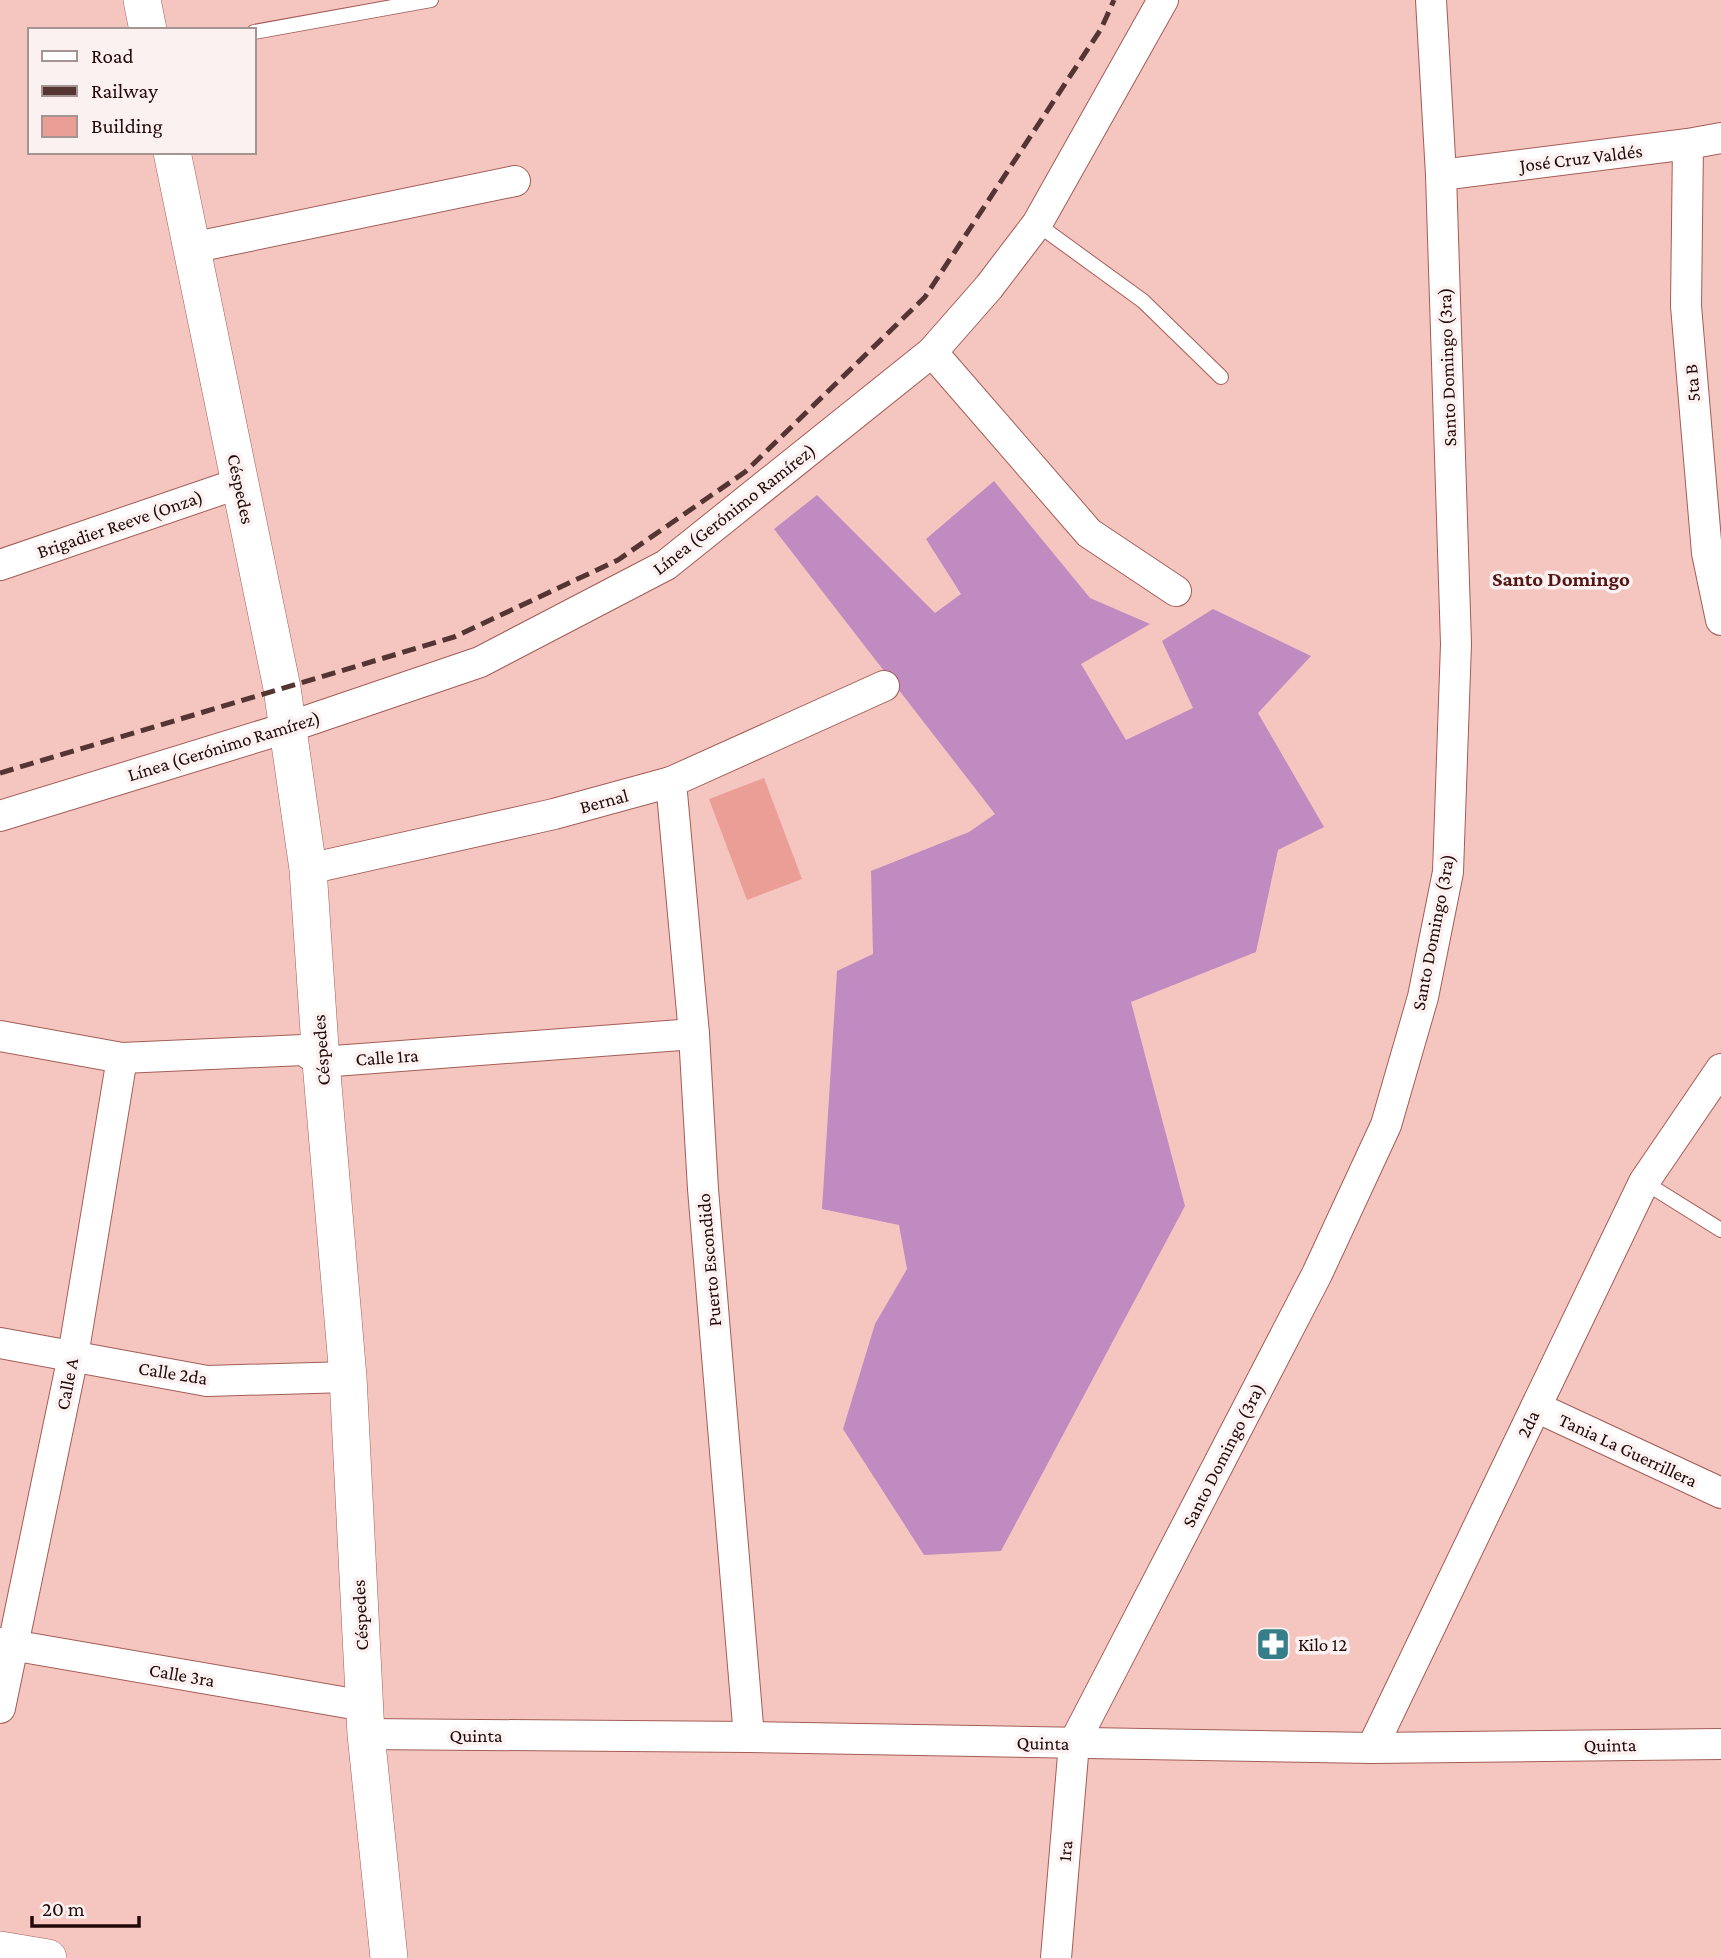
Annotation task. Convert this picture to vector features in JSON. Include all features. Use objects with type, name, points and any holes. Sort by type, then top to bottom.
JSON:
[{"type":"street","points":[[142,0],[148,28]]},
{"type":"street","name":"Línea (Gerónimo Ramírez)","points":[[0,816],[286,728],[480,662],[666,565],[932,352],[989,287],[1037,224],[1163,0]]},
{"type":"street","name":"Santo Domingo (3ra)","points":[[1074,1743],[1317,1274],[1386,1125],[1423,997],[1448,872],[1456,644],[1441,175],[1430,0]]},
{"type":"street","name":"José Cruz Valdés","points":[[1441,175],[1721,138]]},
{"type":"street","name":"5ta B","points":[[1688,144],[1686,306],[1721,620]]},
{"type":"street","name":"Céspedes","points":[[172,154],[282,688],[308,869],[321,1062],[348,1377],[365,1720],[389,1958]]},
{"type":"street","points":[[191,248],[515,181]]},
{"type":"street","points":[[932,352],[1089,533],[1175,591]]},
{"type":"street","name":"Brigadier Reeve (Onza)","points":[[0,565],[240,483]]},
{"type":"street","name":"Bernal","points":[[308,869],[554,814],[671,782],[884,687]]},
{"type":"street","name":"Puerto Escondido","points":[[671,782],[694,1034],[704,1203],[749,1737]]},
{"type":"street","name":"Calle 1ra","points":[[0,1036],[122,1058],[303,1050],[321,1062],[694,1034]]},
{"type":"street","name":"Calle A","points":[[0,1708],[7,1645],[73,1356],[122,1058]]},
{"type":"street","name":"2da","points":[[1372,1748],[1644,1182],[1721,1069]]},
{"type":"street","name":"Calle 2da","points":[[0,1343],[207,1381],[348,1377]]},
{"type":"street","name":"Tania La Guerrillera","points":[[1536,1407],[1721,1493]]},
{"type":"street","name":"Calle 3ra","points":[[7,1645],[365,1720]]},
{"type":"street","name":"Quinta","points":[[365,1720],[749,1737],[1074,1743],[1372,1748],[1721,1744]]},
{"type":"street","name":"1ra","points":[[1056,1958],[1074,1743]]},
{"type":"street","points":[[0,1950],[48,1958]]},
{"type":"lane","points":[[256,32],[431,0]]},
{"type":"lane","points":[[1037,224],[1143,300],[1221,377]]},
{"type":"lane","points":[[1644,1182],[1721,1230]]},
{"type":"shaded area","points":[[994,481],[1090,598],[1150,624],[1081,664],[1126,740],[1193,708],[1162,641],[1213,609],[1311,656],[1258,713],[1324,827],[1278,850],[1256,952],[1131,1002],[1185,1206],[1001,1551],[924,1555],[843,1429],[875,1324],[907,1269],[899,1225],[822,1209],[837,971],[873,954],[871,871],[969,832],[995,814],[774,529],[817,495],[935,613],[961,594],[926,539]]},
{"type":"building","points":[[764,778],[802,879],[747,900],[709,799]]},
{"type":"railway","points":[[0,773],[454,637],[618,560],[745,472],[925,297],[1101,29],[1114,0]]},
{"type":"place","name":"Kilo 12","points":[[1273,1644]]},
{"type":"district","name":"Santo Domingo","points":[[1561,579]]}]
